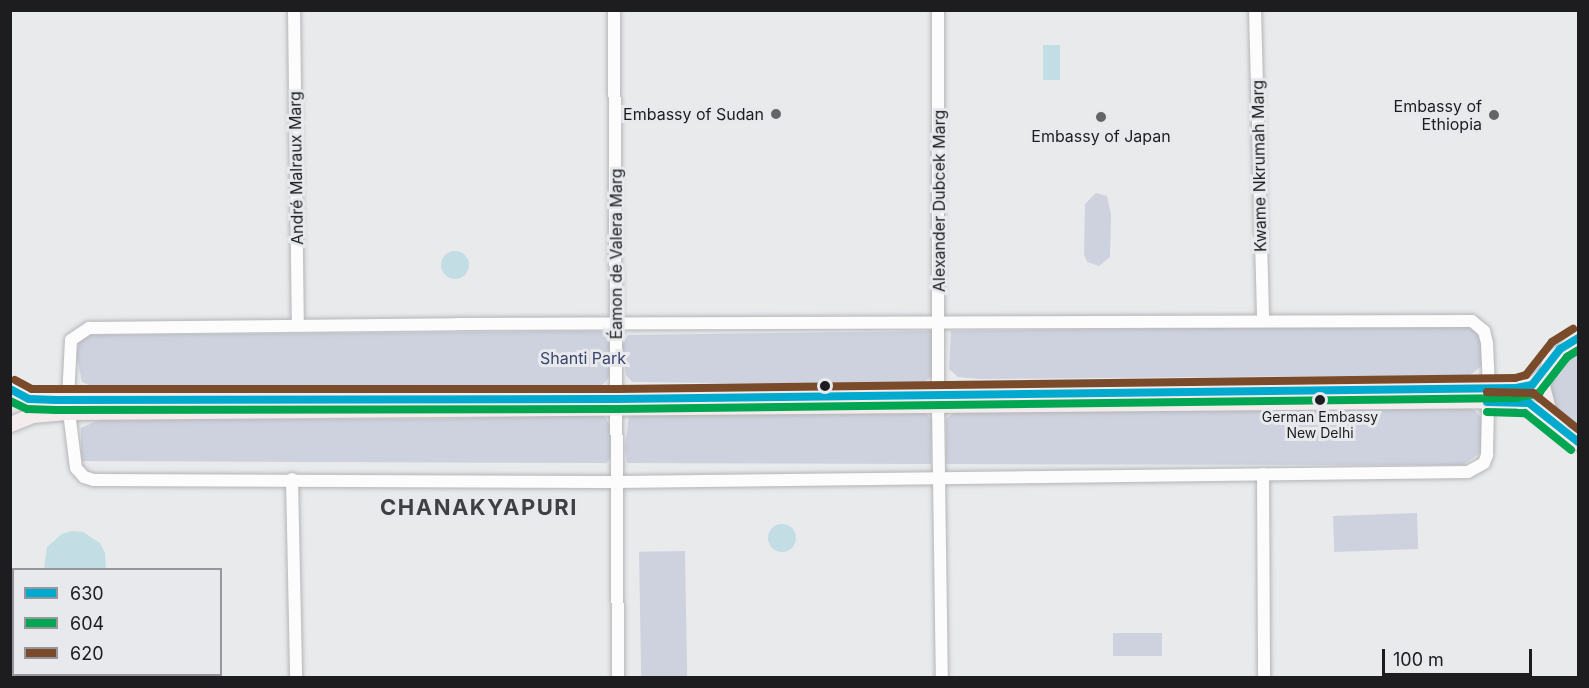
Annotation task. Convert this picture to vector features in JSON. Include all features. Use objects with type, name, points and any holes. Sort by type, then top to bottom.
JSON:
[{"type":"main road","points":[[1488,395],[1526,387],[1544,374],[1555,355],[1576,338]]},
{"type":"main road","points":[[1544,374],[1542,396],[1550,418]]},
{"type":"main road","points":[[10,389],[29,399],[68,406],[617,404],[938,398],[1488,395],[1524,401],[1550,418],[1576,442]]},
{"type":"main road","points":[[10,424],[21,417],[68,406]]},
{"type":"street","name":"André Malraux Marg","points":[[294,10],[298,325]]},
{"type":"street","name":"Éamon de Valera Marg","points":[[614,10],[618,678]]},
{"type":"street","name":"Alexander Dubcek Marg","points":[[938,10],[938,398],[942,678]]},
{"type":"street","name":"Kwame Nkrumah Marg","points":[[1255,10],[1263,321]]},
{"type":"street","points":[[1472,321],[1486,337],[1487,455],[1484,463],[1468,472],[940,476],[617,482],[84,477],[76,468],[68,406],[72,340],[89,328],[298,325],[1472,321]]},
{"type":"street","points":[[1263,474],[1264,678]]},
{"type":"street","points":[[292,479],[296,678]]},
{"type":"green space","points":[[1096,193],[1107,196],[1111,215],[1110,257],[1099,266],[1087,262],[1084,254],[1085,204]]},
{"type":"green space","points":[[1472,325],[1479,332],[1485,363],[1463,381],[1333,376],[980,379],[958,377],[949,369],[951,331]]},
{"type":"green space","name":"Shanti Park","points":[[601,331],[610,344],[611,360],[610,376],[601,387],[95,388],[82,382],[76,353],[82,335]]},
{"type":"green space","name":"Shanti Park","points":[[932,331],[934,375],[920,385],[632,382],[626,375],[622,345],[628,335]]},
{"type":"green space","points":[[1578,350],[1578,432],[1559,418],[1550,388],[1563,360]]},
{"type":"green space","points":[[1471,407],[1482,418],[1486,433],[1480,453],[1463,465],[946,464],[946,419],[958,409]]},
{"type":"green space","name":"Shanti Park","points":[[922,410],[932,419],[931,464],[627,463],[625,448],[629,415]]},
{"type":"green space","name":"Shanti Park","points":[[603,414],[611,428],[612,456],[606,463],[81,461],[81,428],[99,420],[440,419]]},
{"type":"green space","points":[[1417,513],[1418,549],[1334,552],[1333,516]]},
{"type":"green space","points":[[685,551],[687,677],[641,678],[639,552]]},
{"type":"green space","points":[[1113,633],[1162,633],[1162,656],[1113,656]]},
{"type":"water","points":[[1043,45],[1060,45],[1060,80],[1043,80]]},
{"type":"water","points":[[455,251],[465,255],[469,265],[465,275],[455,279],[445,275],[441,265],[445,255]]},
{"type":"water","points":[[782,524],[792,528],[796,538],[792,548],[782,552],[772,548],[768,538],[772,528]]},
{"type":"water","points":[[72,531],[83,532],[100,543],[105,553],[106,568],[44,568],[47,547],[62,534]]},
{"type":"transit line","name":"620","points":[[15,380],[32,389],[617,389],[1515,378],[1526,375],[1552,342],[1573,329]]},
{"type":"transit line","name":"630","points":[[10,389],[29,399],[56,400],[617,399],[1516,388],[1532,385],[1560,349],[1578,338]]},
{"type":"transit line","name":"604","points":[[10,401],[27,409],[56,410],[617,409],[1516,398],[1539,393],[1567,357],[1578,350]]},
{"type":"transit line","name":"620","points":[[1487,392],[1533,393],[1578,429]]},
{"type":"transit line","name":"630","points":[[1487,402],[1529,403],[1578,442]]},
{"type":"transit line","name":"604","points":[[1487,412],[1525,413],[1571,450]]},
{"type":"place","name":"Embassy of Sudan","points":[[776,114]]},
{"type":"place","name":"Embassy of Ethiopia","points":[[1494,115]]},
{"type":"place","name":"Embassy of Japan","points":[[1101,117]]},
{"type":"place","name":"German Embassy New Delhi","points":[[1320,400]]},
{"type":"district","name":"CHANAKYAPURI","points":[[479,508]]}]
